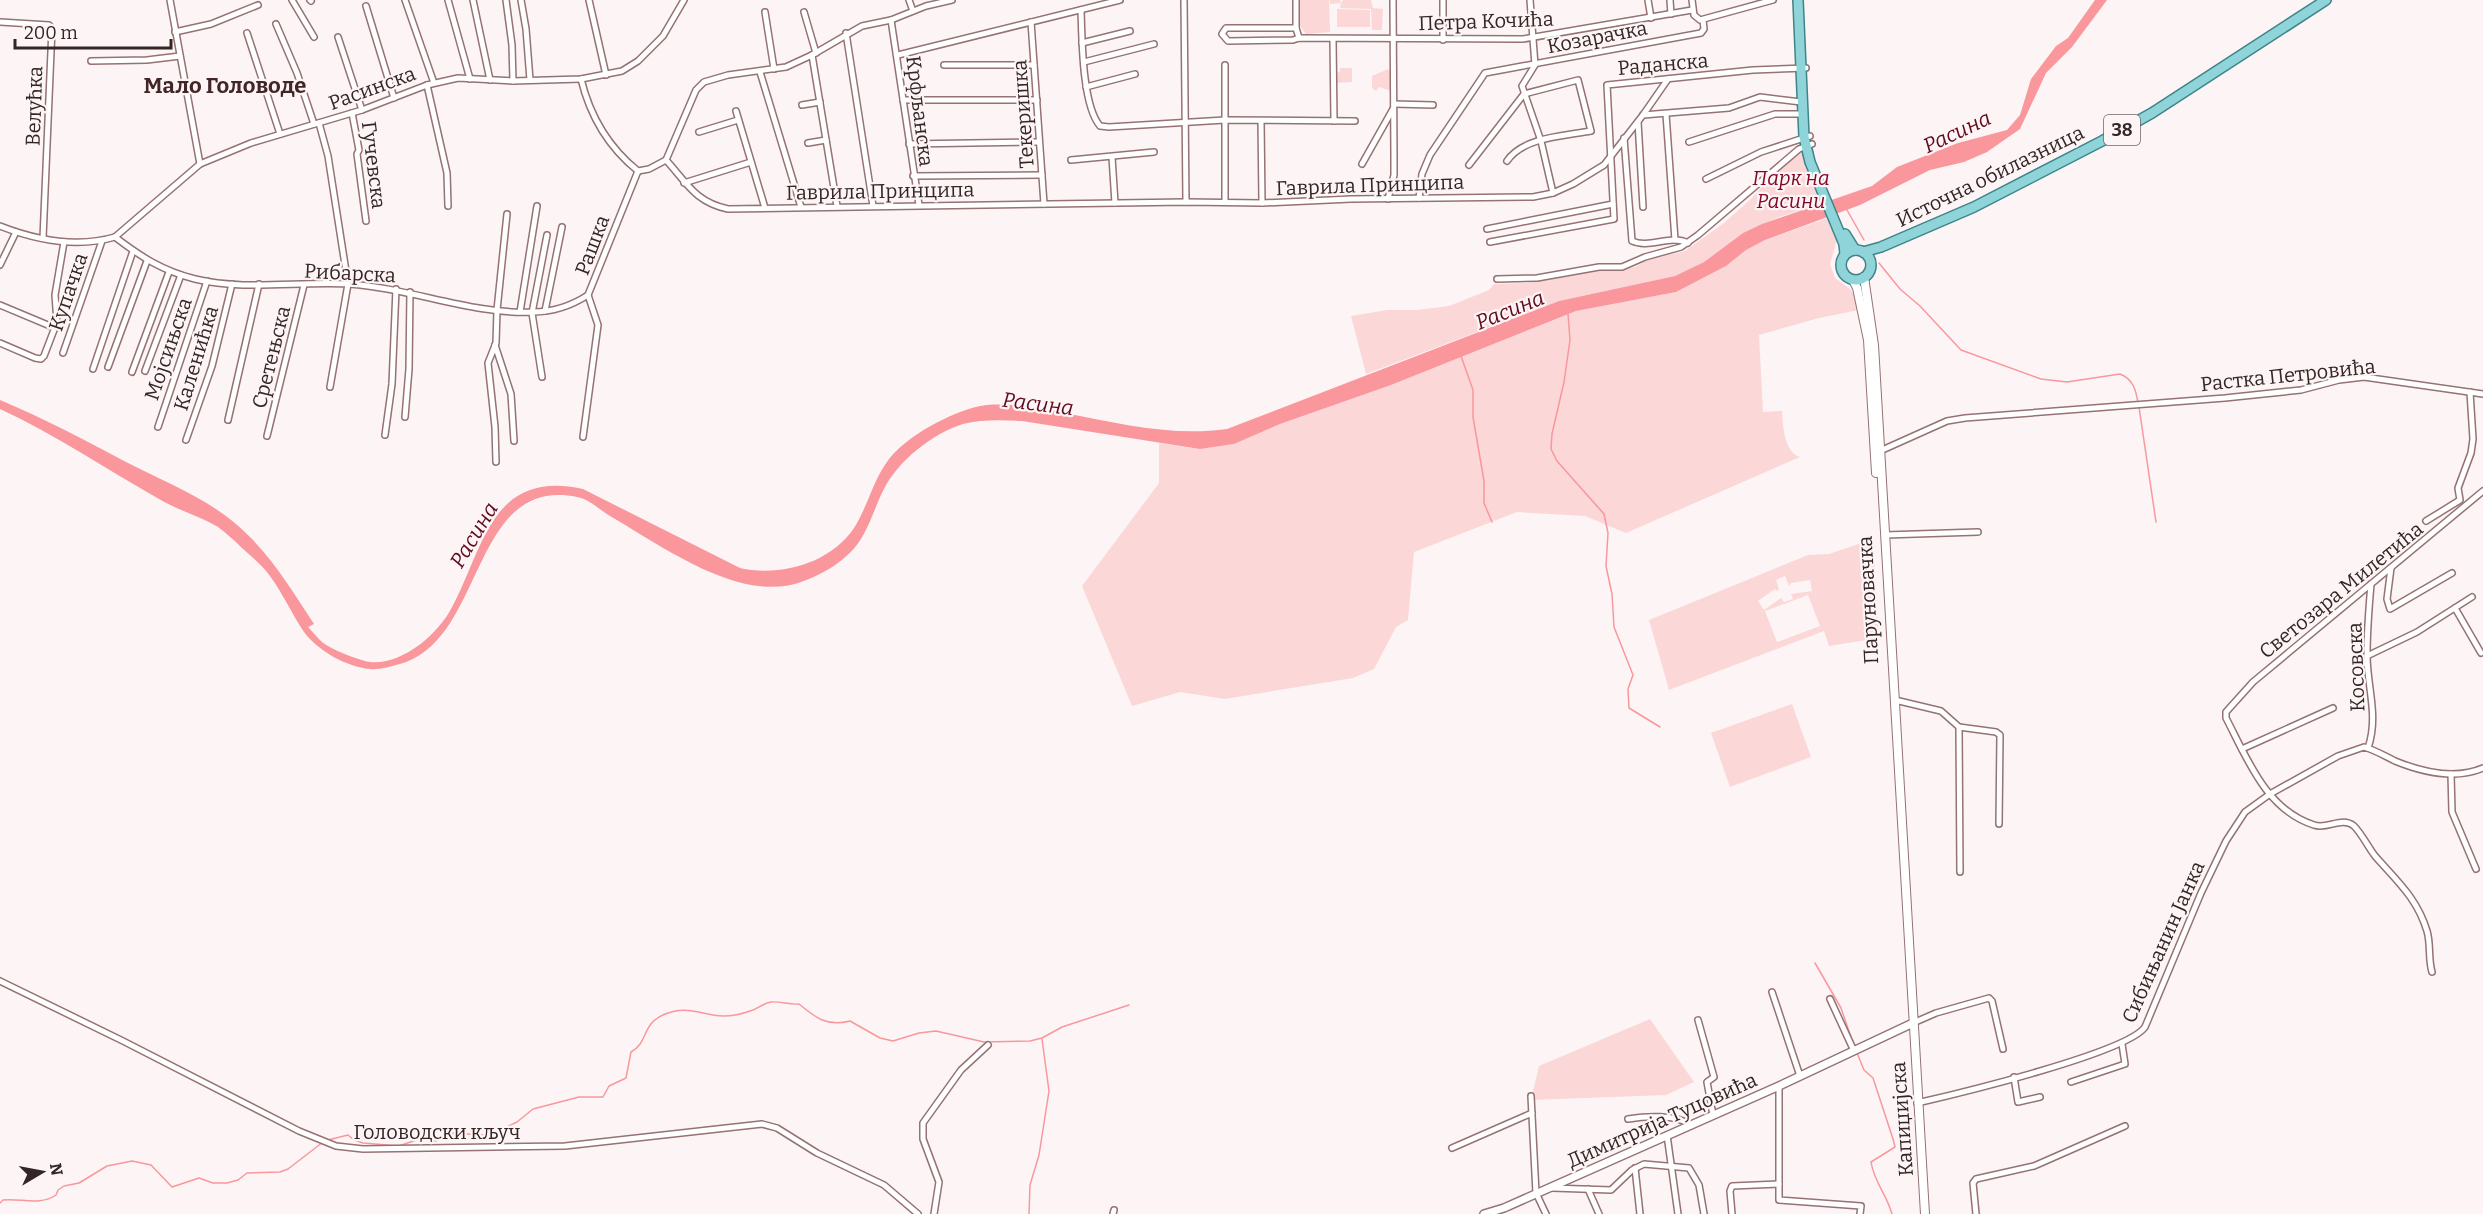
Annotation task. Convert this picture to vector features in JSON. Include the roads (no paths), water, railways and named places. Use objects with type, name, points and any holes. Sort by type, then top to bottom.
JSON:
[{"type":"main road","points":[[1798,0],[1808,141]]},
{"type":"main road","points":[[1805,0],[1802,114],[1818,172],[1843,236],[1845,254],[1841,268],[1846,276],[1853,280],[1864,277]]},
{"type":"main road","name":"Источна обилазница","points":[[1859,251],[1881,247],[2016,187],[2102,141],[2162,107],[2326,0]]},
{"type":"main road","points":[[1843,236],[1870,262]]},
{"type":"main road","name":"Источна обилазница","points":[[1870,262],[1881,247]]},
{"type":"main road","name":"38","points":[[1845,254],[1859,251]]},
{"type":"main road","name":"38","points":[[1864,277],[1869,270],[1870,262]]},
{"type":"main road","name":"Паруновачка","points":[[1864,277],[1873,334],[1878,452],[1913,1023]]},
{"type":"main road","name":"Паруновачка","points":[[1853,280],[1857,288],[1868,340],[1885,534],[1905,906]]},
{"type":"main road","name":"Капиџијска","points":[[1913,1023],[1925,1214]]},
{"type":"street","points":[[170,0],[200,164]]},
{"type":"street","points":[[292,0],[314,37]]},
{"type":"street","points":[[405,0],[434,83]]},
{"type":"street","points":[[448,0],[470,79]]},
{"type":"street","points":[[473,0],[490,80]]},
{"type":"street","points":[[506,0],[512,45],[513,81]]},
{"type":"street","points":[[521,0],[530,80]]},
{"type":"street","points":[[589,0],[606,75]]},
{"type":"street","name":"Расинска","points":[[0,226],[16,232],[64,242],[81,244],[102,241],[115,237],[200,164],[280,134],[362,110],[427,85],[458,78],[513,81],[581,78],[622,71],[647,53],[663,36],[684,0]]},
{"type":"street","points":[[909,0],[912,11]]},
{"type":"street","points":[[581,78],[592,114],[606,138],[622,158],[638,171],[649,169],[666,160],[699,85],[728,75],[786,67],[814,54],[846,33],[862,26],[891,20],[912,11],[951,0]]},
{"type":"street","points":[[898,55],[1120,0]]},
{"type":"street","points":[[1184,0],[1186,202]]},
{"type":"street","points":[[1296,0],[1296,28],[1299,38]]},
{"type":"street","points":[[1388,199],[1394,166],[1393,0]]},
{"type":"street","points":[[1443,0],[1443,40]]},
{"type":"street","points":[[1530,0],[1535,65],[1524,83],[1524,94],[1541,141],[1552,193]]},
{"type":"street","points":[[1648,0],[1651,18]]},
{"type":"street","points":[[1670,0],[1671,14]]},
{"type":"street","points":[[1692,0],[1692,10],[1697,18],[1703,20],[1773,0]]},
{"type":"street","points":[[175,32],[211,24],[258,5]]},
{"type":"street","points":[[366,6],[394,98]]},
{"type":"street","points":[[1081,10],[1086,87],[1095,118],[1100,126],[1225,120],[1355,122]]},
{"type":"street","name":"Петра Кочића","points":[[1296,28],[1226,28],[1221,34],[1228,41],[1299,38],[1443,40],[1533,38],[1692,10]]},
{"type":"street","points":[[765,12],[774,69]]},
{"type":"street","points":[[804,12],[814,54],[825,140],[837,206]]},
{"type":"street","name":"Крфљанска","points":[[891,20],[919,205]]},
{"type":"street","name":"Козарачка","points":[[1419,198],[1422,174],[1430,155],[1482,76],[1489,71],[1535,65],[1701,33],[1704,29],[1703,20]]},
{"type":"street","name":"Велућка","points":[[0,22],[52,28],[43,238]]},
{"type":"street","name":"Текеришка","points":[[1031,22],[1044,204]]},
{"type":"street","points":[[276,24],[328,156],[348,284],[330,387]]},
{"type":"street","points":[[1082,43],[1130,31]]},
{"type":"street","points":[[247,33],[280,134]]},
{"type":"street","points":[[846,33],[873,206]]},
{"type":"street","points":[[338,37],[362,110]]},
{"type":"street","points":[[1333,39],[1334,122]]},
{"type":"street","points":[[1084,63],[1154,44]]},
{"type":"street","points":[[91,61],[147,60],[180,56]]},
{"type":"street","points":[[944,65],[1034,66]]},
{"type":"street","points":[[1225,65],[1225,201]]},
{"type":"street","name":"Раданска","points":[[1613,204],[1606,86],[1803,68]]},
{"type":"street","points":[[760,72],[801,207]]},
{"type":"street","points":[[1086,87],[1135,74]]},
{"type":"street","name":"Гаврила Принципа","points":[[666,160],[684,183],[701,199],[717,207],[728,209],[1225,201],[1262,203],[1533,197],[1552,193],[1585,178],[1604,165],[1643,116],[1668,79]]},
{"type":"street","points":[[1469,165],[1524,94],[1534,89],[1578,80],[1591,131],[1541,141],[1516,151],[1506,161]]},
{"type":"street","points":[[427,85],[447,173],[448,206]]},
{"type":"street","points":[[1643,116],[1739,106],[1760,97],[1801,102]]},
{"type":"street","points":[[903,100],[1037,100]]},
{"type":"street","points":[[802,105],[820,102]]},
{"type":"street","points":[[1394,106],[1433,105]]},
{"type":"street","points":[[1362,164],[1394,106]]},
{"type":"street","points":[[736,111],[765,208]]},
{"type":"street","name":"Гучевска","points":[[352,113],[359,150],[357,154],[366,221]]},
{"type":"street","points":[[1666,114],[1675,240]]},
{"type":"street","points":[[1689,142],[1775,114],[1802,114]]},
{"type":"street","points":[[699,132],[738,120]]},
{"type":"street","points":[[1261,121],[1262,203]]},
{"type":"street","points":[[1638,122],[1643,207]]},
{"type":"street","points":[[1624,138],[1632,241],[1640,243],[1675,240],[1688,243]]},
{"type":"street","points":[[808,143],[825,140]]},
{"type":"street","points":[[1706,179],[1761,152],[1808,141]]},
{"type":"street","points":[[1497,279],[1537,278],[1599,267],[1622,267],[1688,243],[1808,141]]},
{"type":"street","points":[[909,144],[1039,142]]},
{"type":"street","points":[[1071,160],[1154,152]]},
{"type":"street","points":[[1112,157],[1115,203]]},
{"type":"street","points":[[684,183],[751,162]]},
{"type":"street","name":"Рашка","points":[[584,437],[598,325],[588,296],[638,171]]},
{"type":"street","points":[[913,176],[1042,175]]},
{"type":"street","points":[[1487,229],[1613,204],[1614,219],[1490,242]]},
{"type":"street","points":[[520,312],[537,206]]},
{"type":"street","points":[[496,462],[495,427],[488,363],[495,345],[507,214]]},
{"type":"street","points":[[545,311],[562,227]]},
{"type":"street","points":[[0,265],[16,232]]},
{"type":"street","points":[[542,377],[532,313],[547,235]]},
{"type":"street","name":"Рибарска","points":[[115,237],[147,261],[169,272],[207,281],[232,284],[348,284],[410,292],[497,310],[532,313],[571,306],[588,296]]},
{"type":"street","name":"Купачка","points":[[63,352],[102,241]]},
{"type":"street","points":[[0,343],[39,359],[44,356],[58,320],[55,295],[64,242]]},
{"type":"street","points":[[93,369],[133,251]]},
{"type":"street","points":[[108,367],[147,261]]},
{"type":"street","points":[[132,372],[169,272]]},
{"type":"street","points":[[145,371],[181,275]]},
{"type":"street","name":"Мојсињска","points":[[158,427],[207,281]]},
{"type":"street","name":"Каленићка","points":[[186,440],[212,366],[232,284]]},
{"type":"street","points":[[228,420],[259,284]]},
{"type":"street","name":"Сретењска","points":[[267,436],[304,285]]},
{"type":"street","points":[[386,435],[392,384],[396,290]]},
{"type":"street","points":[[405,417],[409,369],[410,292]]},
{"type":"street","points":[[0,305],[55,328]]},
{"type":"street","points":[[495,345],[511,394],[514,441]]},
{"type":"street","name":"Растка Петровића","points":[[1878,452],[1947,421],[2280,392],[2364,377],[2483,394]]},
{"type":"street","points":[[2426,521],[2460,500],[2458,488],[2473,440],[2470,392]]},
{"type":"street","name":"Светозара Милетића","points":[[2242,749],[2226,718],[2226,712],[2233,703],[2253,682],[2483,491]]},
{"type":"street","points":[[1885,534],[1978,532]]},
{"type":"street","points":[[2391,568],[2387,599],[2390,609],[2452,573]]},
{"type":"street","name":"Косовска","points":[[2368,748],[2374,722],[2367,657],[2371,584]]},
{"type":"street","points":[[2367,657],[2417,632],[2472,597]]},
{"type":"street","points":[[2455,608],[2481,653]]},
{"type":"street","points":[[1895,700],[1941,711],[1959,727],[1996,732],[2000,735],[1999,824]]},
{"type":"street","points":[[2333,708],[2242,749],[2253,772],[2283,808],[2315,826],[2346,822],[2354,826],[2375,855],[2409,893],[2428,933],[2428,958],[2433,972]]},
{"type":"street","points":[[1959,727],[1960,872]]},
{"type":"street","points":[[2368,748],[2422,770],[2451,774],[2483,768]]},
{"type":"street","name":"Сибињанин Јанка","points":[[1917,1103],[2014,1077],[2122,1044],[2138,1035],[2145,1027],[2201,893],[2226,841],[2245,812],[2270,794],[2338,756],[2351,750],[2368,748]]},
{"type":"street","points":[[2451,774],[2452,812],[2476,869]]},
{"type":"street","name":"Головодски кључ","points":[[0,981],[315,1138],[336,1146],[363,1149],[565,1146],[762,1124],[777,1128],[798,1142],[884,1185],[918,1214]]},
{"type":"street","points":[[1772,992],[1800,1076]]},
{"type":"street","points":[[1913,1023],[1936,1013],[1987,997],[1992,1001],[2002,1049]]},
{"type":"street","points":[[1830,999],[1853,1052]]},
{"type":"street","points":[[1698,1020],[1714,1077],[1707,1082],[1713,1115]]},
{"type":"street","name":"Димитрија Туцовића","points":[[1484,1214],[1504,1208],[1779,1086],[1913,1023]]},
{"type":"street","points":[[2071,1082],[2125,1064],[2122,1044]]},
{"type":"street","points":[[934,1214],[939,1182],[922,1139],[923,1123],[961,1070],[988,1045]]},
{"type":"street","points":[[2014,1077],[2018,1102],[2040,1097]]},
{"type":"street","points":[[1779,1086],[1779,1200],[1861,1206],[1860,1214]]},
{"type":"street","points":[[1531,1096],[1536,1193],[1546,1214]]},
{"type":"street","points":[[1452,1148],[1532,1113]]},
{"type":"street","points":[[1628,1119],[1666,1118],[1684,1120],[1691,1125]]},
{"type":"street","points":[[1976,1214],[1974,1180],[2034,1166],[2125,1126]]},
{"type":"street","points":[[1667,1135],[1673,1167],[1671,1171],[1677,1214]]},
{"type":"street","points":[[1549,1187],[1611,1190],[1635,1168],[1652,1163],[1689,1168],[1694,1173],[1702,1198],[1704,1214]]},
{"type":"street","points":[[1635,1168],[1640,1214]]},
{"type":"street","points":[[1732,1214],[1730,1189],[1732,1186],[1779,1184]]},
{"type":"street","points":[[1588,1189],[1599,1214]]},
{"type":"waterway","points":[[1847,210],[1864,240]]},
{"type":"waterway","points":[[1879,263],[1900,289],[1920,306],[1961,350],[2041,379],[2067,382],[2120,374],[2133,386],[2138,403]]},
{"type":"waterway","points":[[1568,314],[1570,340],[1551,449],[1557,461],[1604,514],[1608,533],[1606,566],[1612,594],[1614,627],[1633,675],[1628,689],[1629,708],[1660,727]]},
{"type":"waterway","points":[[1461,356],[1473,390],[1473,417],[1484,481],[1484,503],[1492,522]]},
{"type":"waterway","points":[[2139,407],[2156,522]]},
{"type":"waterway","points":[[1815,963],[1841,1008],[1854,1046]]},
{"type":"waterway","points":[[328,1140],[348,1135],[363,1143],[399,1146],[419,1139],[436,1141],[450,1133],[483,1135],[496,1132],[517,1122],[533,1109],[579,1097],[603,1097],[609,1086],[626,1078],[631,1052],[637,1048],[651,1024],[663,1015],[679,1010],[726,1016],[747,1012],[771,1002],[799,1004],[822,1020],[835,1023],[850,1021],[880,1038],[893,1041],[919,1033],[936,1031],[984,1042],[1030,1041],[1042,1038],[1062,1027],[1129,1005]]},
{"type":"waterway","points":[[1029,1214],[1030,1185],[1039,1155],[1049,1091],[1042,1039]]},
{"type":"waterway","points":[[1857,1053],[1864,1070],[1873,1078],[1895,1147],[1871,1162],[1892,1214]]},
{"type":"waterway","points":[[0,1203],[3,1200],[44,1200],[56,1195],[58,1190],[64,1186],[79,1183],[107,1166],[132,1161],[151,1165],[172,1187],[199,1178],[213,1183],[227,1183],[238,1180],[247,1173],[280,1172],[288,1169],[323,1142]]},
{"type":"district","name":"Мало Головоде","points":[[225,85]]},
{"type":"water label","name":"Расина","points":[[1957,132]]},
{"type":"water label","name":"Расина","points":[[1510,310]]},
{"type":"water label","name":"Расина","points":[[1038,404]]},
{"type":"water label","name":"Расина","points":[[474,535]]},
{"type":"park label","name":"Парк на Расини","points":[[1791,190]]}]
